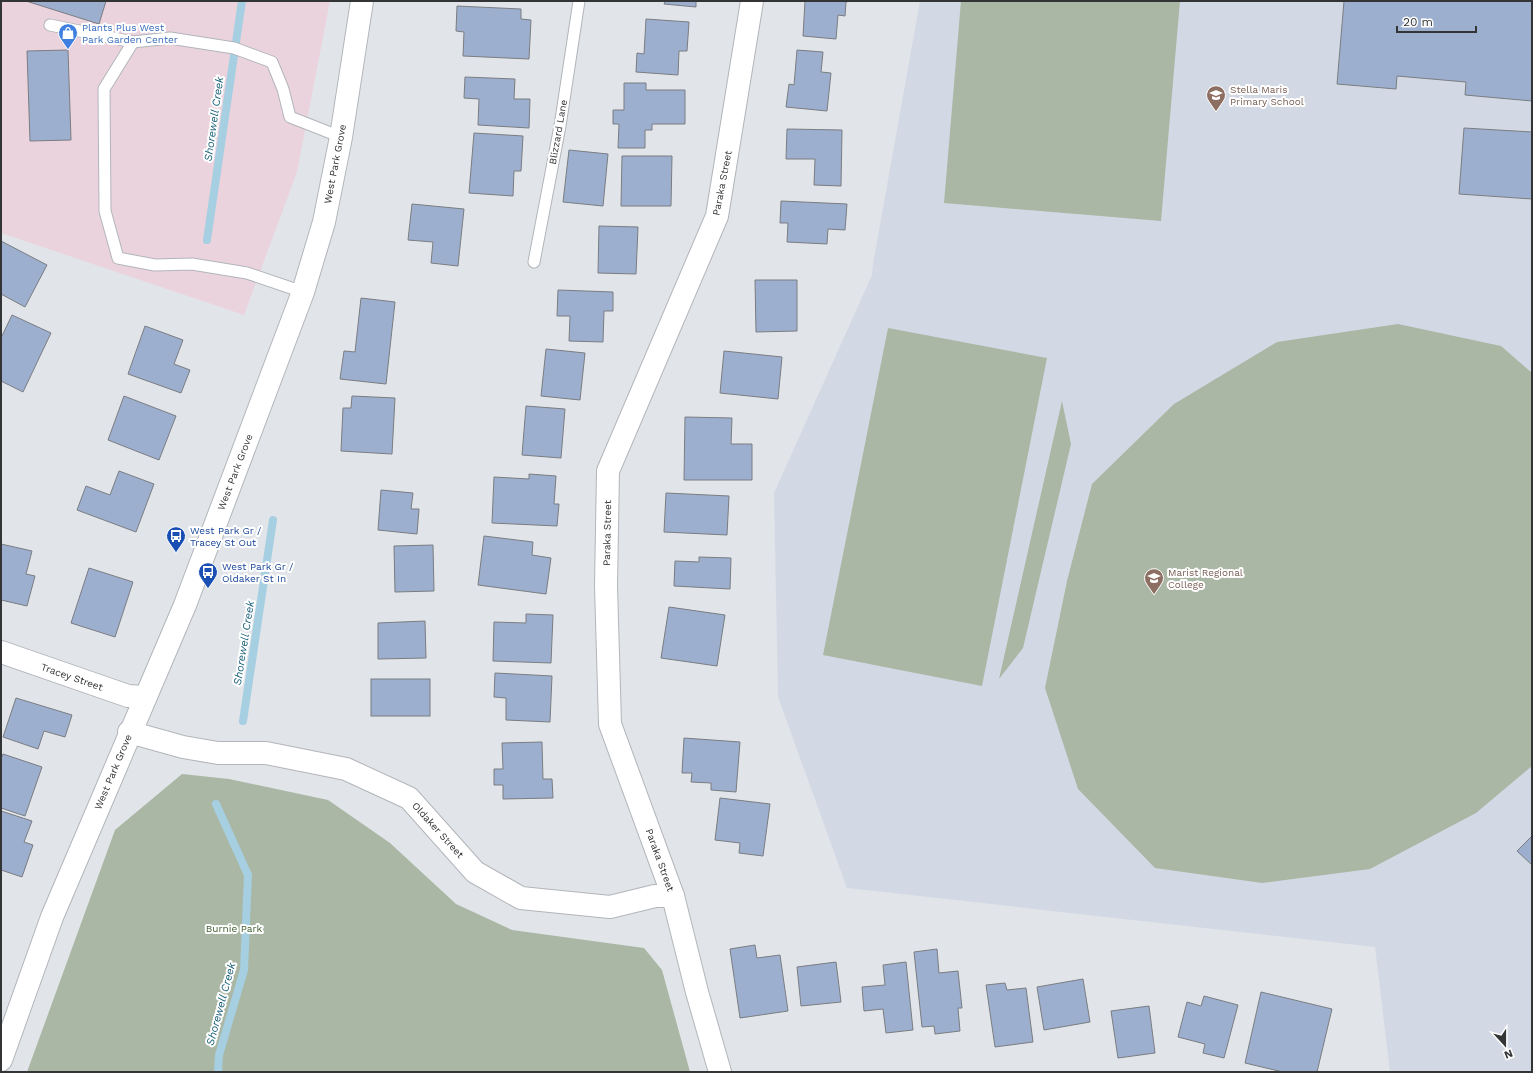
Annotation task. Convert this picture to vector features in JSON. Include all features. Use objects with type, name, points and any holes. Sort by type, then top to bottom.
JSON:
[{"type":"street","name":"West Park Grove","points":[[1,1060],[52,917],[190,590],[303,292],[324,222],[341,137],[362,1]]},
{"type":"street","name":"Paraka Street","points":[[720,1072],[697,992],[673,896],[610,724],[606,586],[608,471],[717,216],[752,1]]},
{"type":"street","name":"Tracey Street","points":[[1,652],[128,696],[144,697]]},
{"type":"street","name":"Oldaker Street","points":[[129,732],[176,745],[218,753],[266,753],[346,769],[409,798],[475,872],[521,898],[610,907],[655,896],[673,896]]},
{"type":"lane","name":"Blizzard Lane","points":[[534,262],[560,126],[579,1]]},
{"type":"lane","points":[[50,25],[133,42],[170,38],[234,48],[272,62],[283,89],[290,117],[341,137]]},
{"type":"lane","points":[[133,42],[104,89],[105,211],[118,258],[155,265],[192,264],[247,273],[303,292]]},
{"type":"shaded area","points":[[1,1],[330,1],[297,172],[244,315],[1,233]]},
{"type":"shaded area","name":"Marist Regional College","points":[[920,1],[1532,1],[1532,1072],[1390,1072],[1375,947],[847,888],[778,697],[774,493],[872,275]]},
{"type":"green space","points":[[961,1],[1180,1],[1161,221],[944,203]]},
{"type":"green space","points":[[1398,324],[1501,346],[1532,373],[1532,766],[1476,813],[1370,869],[1262,883],[1155,868],[1078,789],[1045,688],[1067,581],[1092,484],[1174,404],[1277,342]]},
{"type":"green space","points":[[888,328],[1047,358],[982,686],[823,655]]},
{"type":"green space","points":[[1062,401],[1071,444],[1023,648],[999,679]]},
{"type":"green space","name":"Burnie Park","points":[[182,774],[229,779],[328,800],[390,843],[456,904],[512,930],[644,948],[662,970],[690,1072],[27,1072],[115,830]]},
{"type":"building","points":[[26,1],[106,1],[99,24]]},
{"type":"building","points":[[665,1],[696,1],[696,7],[664,4]]},
{"type":"building","points":[[805,1],[850,1],[846,2],[845,16],[838,15],[836,39],[803,36]]},
{"type":"building","points":[[1344,1],[1532,1],[1532,101],[1465,95],[1466,82],[1397,76],[1396,89],[1337,84]]},
{"type":"building","points":[[457,6],[521,9],[521,19],[531,20],[529,59],[463,56],[464,32],[456,31]]},
{"type":"building","points":[[646,19],[689,22],[687,51],[679,51],[678,75],[636,72],[637,53],[644,54]]},
{"type":"building","points":[[68,50],[71,140],[30,141],[27,51]]},
{"type":"building","points":[[797,50],[823,52],[821,72],[831,73],[827,111],[786,107],[789,84],[794,85]]},
{"type":"building","points":[[465,77],[515,79],[514,99],[530,99],[529,128],[478,125],[479,99],[464,98]]},
{"type":"building","points":[[624,83],[646,83],[646,90],[685,90],[685,124],[652,124],[652,130],[645,130],[645,148],[618,148],[619,124],[613,124],[613,110],[624,110]]},
{"type":"building","points":[[1464,128],[1532,132],[1532,199],[1459,194]]},
{"type":"building","points":[[787,129],[842,130],[841,186],[814,185],[815,159],[786,159]]},
{"type":"building","points":[[474,133],[523,136],[521,171],[514,171],[513,196],[469,193]]},
{"type":"building","points":[[569,150],[608,154],[603,206],[563,202]]},
{"type":"building","points":[[622,156],[672,156],[671,206],[621,206]]},
{"type":"building","points":[[781,201],[847,204],[845,230],[828,229],[827,244],[787,242],[788,223],[780,223]]},
{"type":"building","points":[[412,204],[464,209],[458,266],[431,263],[433,242],[408,240]]},
{"type":"building","points":[[599,226],[638,227],[636,274],[598,273]]},
{"type":"building","points":[[1,241],[47,265],[25,307],[1,294]]},
{"type":"building","points":[[755,280],[797,280],[797,331],[756,332]]},
{"type":"building","points":[[558,290],[613,292],[613,311],[604,311],[603,342],[569,341],[570,316],[557,316]]},
{"type":"building","points":[[361,298],[395,302],[386,384],[340,379],[344,351],[355,352]]},
{"type":"building","points":[[12,315],[51,333],[23,392],[1,381],[1,338]]},
{"type":"building","points":[[145,326],[183,340],[174,364],[190,370],[181,393],[128,374]]},
{"type":"building","points":[[546,349],[585,353],[580,400],[541,396]]},
{"type":"building","points":[[724,351],[782,357],[778,399],[720,393]]},
{"type":"building","points":[[124,396],[176,416],[159,460],[108,440]]},
{"type":"building","points":[[352,396],[395,398],[392,454],[341,451],[343,408],[351,408]]},
{"type":"building","points":[[526,406],[565,409],[561,458],[522,455]]},
{"type":"building","points":[[685,417],[732,418],[731,444],[752,444],[752,480],[684,480]]},
{"type":"building","points":[[119,471],[154,484],[136,532],[77,510],[86,486],[110,495]]},
{"type":"building","points":[[529,474],[556,476],[554,504],[559,504],[557,526],[492,523],[494,477],[529,479]]},
{"type":"building","points":[[381,490],[413,493],[411,509],[419,509],[417,534],[378,530]]},
{"type":"building","points":[[666,493],[729,496],[727,535],[664,532]]},
{"type":"building","points":[[484,536],[533,542],[532,555],[551,558],[546,594],[478,585]]},
{"type":"building","points":[[1,544],[32,551],[26,574],[35,576],[27,606],[1,600]]},
{"type":"building","points":[[433,545],[434,591],[395,592],[394,546]]},
{"type":"building","points":[[699,557],[731,558],[730,589],[674,586],[675,561],[699,562]]},
{"type":"building","points":[[89,568],[133,582],[115,637],[71,623]]},
{"type":"building","points":[[669,607],[725,615],[717,666],[661,658]]},
{"type":"building","points":[[526,614],[553,615],[551,663],[493,661],[494,622],[526,623]]},
{"type":"building","points":[[425,621],[426,658],[378,659],[378,623]]},
{"type":"building","points":[[495,673],[552,676],[550,722],[506,720],[506,698],[494,697]]},
{"type":"building","points":[[371,679],[430,679],[430,716],[371,716]]},
{"type":"building","points":[[16,698],[72,715],[65,737],[44,731],[38,749],[3,737]]},
{"type":"building","points":[[684,738],[740,742],[736,792],[711,790],[711,783],[691,782],[692,773],[682,773]]},
{"type":"building","points":[[542,742],[543,779],[552,779],[553,798],[503,799],[503,785],[494,785],[494,769],[503,769],[502,743]]},
{"type":"building","points":[[3,754],[42,767],[25,816],[1,808],[1,759]]},
{"type":"building","points":[[720,798],[770,804],[763,856],[739,853],[740,843],[715,840]]},
{"type":"building","points":[[1,811],[32,821],[24,842],[33,845],[22,877],[1,870]]},
{"type":"building","points":[[1532,836],[1532,865],[1517,851]]},
{"type":"building","points":[[755,945],[757,958],[780,955],[788,1011],[740,1018],[730,949]]},
{"type":"building","points":[[937,949],[939,973],[958,971],[962,1008],[958,1008],[960,1031],[935,1034],[934,1026],[922,1027],[914,952]]},
{"type":"building","points":[[836,962],[841,1002],[801,1006],[797,967]]},
{"type":"building","points":[[906,962],[913,1030],[886,1033],[883,1009],[864,1011],[862,987],[885,985],[883,965]]},
{"type":"building","points":[[1083,979],[1090,1022],[1044,1030],[1037,987]]},
{"type":"building","points":[[1005,983],[1007,990],[1026,988],[1033,1042],[995,1047],[986,985]]},
{"type":"building","points":[[1261,992],[1332,1009],[1317,1072],[1283,1072],[1245,1063]]},
{"type":"building","points":[[1204,996],[1238,1005],[1224,1058],[1203,1053],[1205,1044],[1178,1037],[1187,1002],[1201,1006]]},
{"type":"building","points":[[1149,1006],[1155,1053],[1118,1058],[1111,1011]]},
{"type":"waterway","name":"Shorewell Creek","points":[[207,240],[242,1]]},
{"type":"waterway","name":"Shorewell Creek","points":[[243,721],[273,520]]},
{"type":"waterway","name":"Shorewell Creek","points":[[216,804],[248,875],[244,970],[219,1055],[218,1072]]},
{"type":"place","name":"Plants Plus West Park Garden Center","points":[[68,50]]},
{"type":"place","name":"Stella Maris Primary School","points":[[1216,112]]},
{"type":"place","name":"West Park Gr / Tracey St Out","points":[[176,553]]},
{"type":"place","name":"West Park Gr / Oldaker St In","points":[[208,589]]},
{"type":"place","name":"Marist Regional College","points":[[1154,595]]}]
